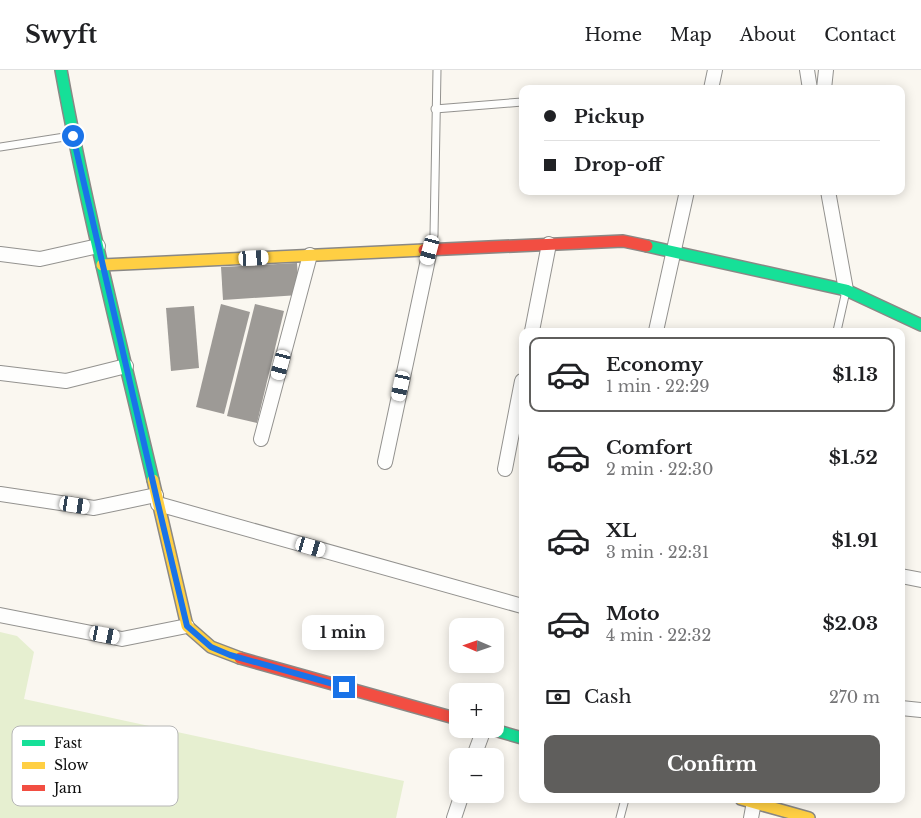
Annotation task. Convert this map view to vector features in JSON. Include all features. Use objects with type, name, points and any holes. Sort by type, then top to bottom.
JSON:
[{"type":"street","points":[[61,70],[73,136],[102,265],[187,626],[211,647],[230,655],[449,716]]},
{"type":"street","points":[[712,85],[715,70]]},
{"type":"street","points":[[807,70],[809,85]]},
{"type":"street","points":[[824,85],[826,70]]},
{"type":"street","points":[[657,328],[686,195]]},
{"type":"street","points":[[829,195],[846,290]]},
{"type":"street","points":[[102,265],[623,241],[846,290],[921,325]]},
{"type":"street","points":[[533,328],[549,244]]},
{"type":"street","points":[[0,254],[40,259],[98,246]]},
{"type":"street","points":[[385,462],[430,250]]},
{"type":"street","points":[[261,439],[310,255]]},
{"type":"street","points":[[0,373],[66,381],[126,366]]},
{"type":"street","points":[[505,469],[519,397]]},
{"type":"street","points":[[0,494],[94,508],[157,500],[519,605]]},
{"type":"street","points":[[905,577],[921,580]]},
{"type":"street","points":[[0,614],[122,639],[187,626]]},
{"type":"street","points":[[905,708],[921,710]]},
{"type":"street","points":[[504,733],[519,737]]},
{"type":"street","points":[[454,818],[459,803]]},
{"type":"street","points":[[748,803],[751,818]]},
{"type":"street","points":[[755,803],[809,818]]},
{"type":"lane","points":[[430,250],[434,235],[437,70]]},
{"type":"lane","points":[[435,109],[519,102]]},
{"type":"lane","points":[[0,147],[73,136]]},
{"type":"lane","points":[[838,328],[846,290]]},
{"type":"lane","points":[[620,818],[624,803]]},
{"type":"green space","points":[[0,632],[17,636],[34,652],[24,699],[149,726],[12,726],[12,806],[178,806],[178,732],[404,781],[396,818],[0,818]]},
{"type":"building","points":[[297,263],[299,295],[223,300],[221,267]]},
{"type":"building","points":[[221,304],[250,312],[224,414],[196,407]]},
{"type":"building","points":[[255,304],[284,311],[257,423],[227,416]]},
{"type":"building","points":[[194,306],[199,368],[171,371],[166,308]]},
{"type":"traffic: fast","points":[[61,70],[93,225],[153,480]]},
{"type":"traffic: fast","points":[[647,246],[846,290],[921,325]]},
{"type":"traffic: fast","points":[[504,733],[519,737]]},
{"type":"traffic: slow","points":[[102,265],[424,250]]},
{"type":"traffic: slow","points":[[153,480],[187,626],[211,647],[240,658]]},
{"type":"traffic: slow","points":[[755,803],[809,818]]},
{"type":"traffic: jam","points":[[424,250],[623,241],[647,246]]},
{"type":"traffic: jam","points":[[240,658],[449,716]]},
{"type":"route","points":[[73,136],[187,626],[211,647],[230,655],[344,687]]}]
